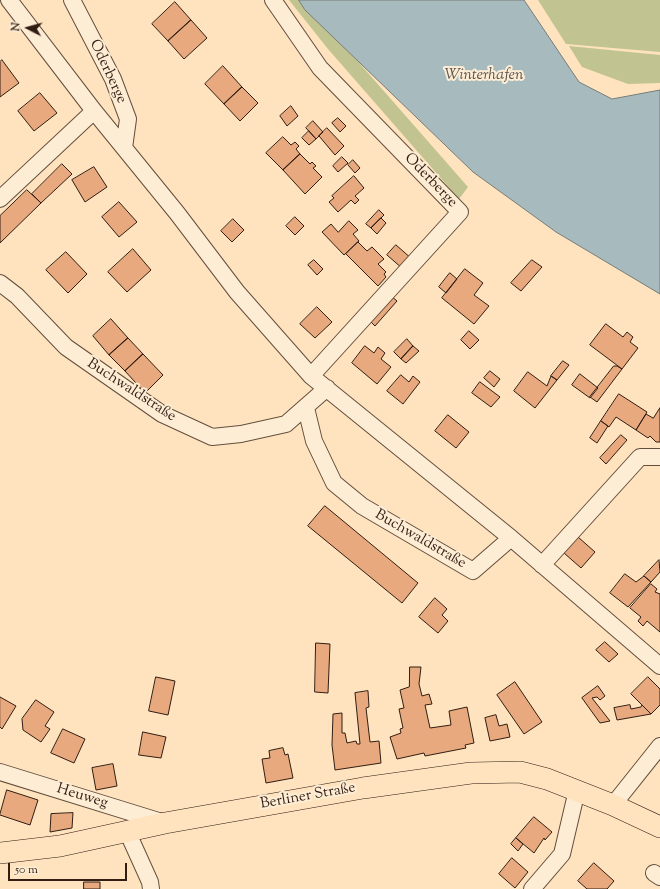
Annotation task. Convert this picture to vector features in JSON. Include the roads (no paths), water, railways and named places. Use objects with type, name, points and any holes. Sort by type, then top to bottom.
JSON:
[{"type":"main road","name":"Berliner Straße","points":[[0,853],[60,846],[165,823],[363,788],[471,773],[520,772],[547,779],[613,805],[660,827]]},
{"type":"street","points":[[9,0],[94,111],[177,213],[237,292],[312,376],[511,538],[660,666]]},
{"type":"street","name":"Oderberge","points":[[72,0],[113,79],[128,118],[124,148]]},
{"type":"street","name":"Oderberge","points":[[273,0],[320,68],[460,212],[312,376]]},
{"type":"street","points":[[0,199],[94,111]]},
{"type":"street","name":"Buchwaldstraße","points":[[0,283],[17,296],[66,346],[162,414],[212,437],[241,434],[286,424],[327,388]]},
{"type":"street","name":"Buchwaldstraße","points":[[306,408],[314,441],[334,483],[362,506],[473,571],[511,538]]},
{"type":"street","points":[[542,565],[640,457],[660,457]]},
{"type":"street","points":[[613,805],[660,746]]},
{"type":"street","name":"Heuweg","points":[[0,772],[165,823]]},
{"type":"street","points":[[532,889],[562,854],[577,790]]},
{"type":"street","points":[[127,831],[150,882],[151,889]]},
{"type":"water","name":"Winterhafen","points":[[299,0],[524,0],[579,82],[612,99],[660,90],[660,294],[556,232],[473,172],[305,10]]}]
